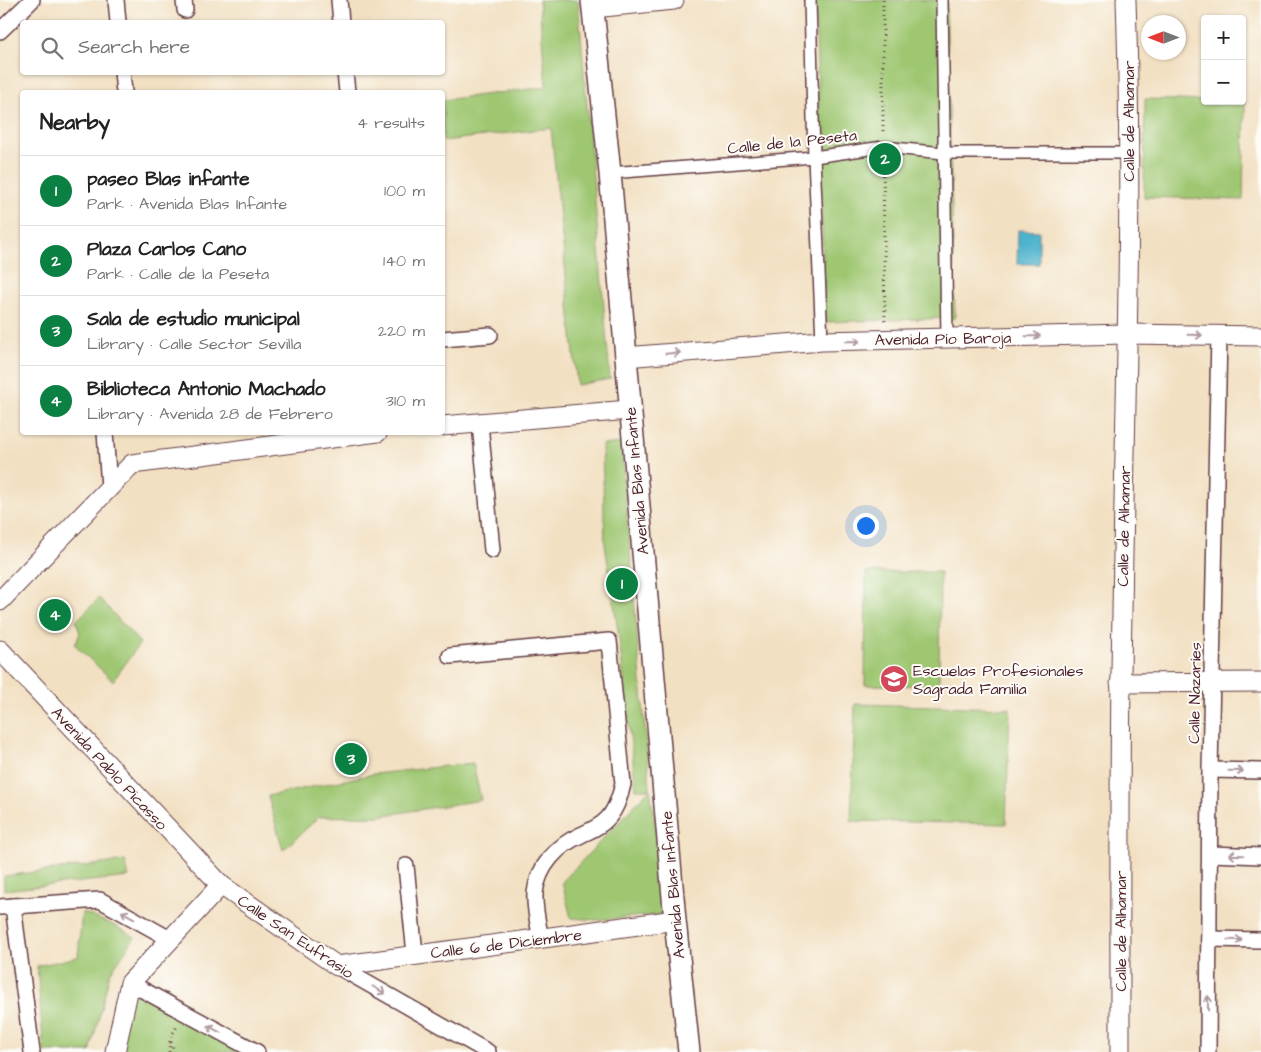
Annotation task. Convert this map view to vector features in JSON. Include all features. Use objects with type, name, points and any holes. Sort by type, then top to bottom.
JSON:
[{"type":"main road","name":"Avenida Blas Infante","points":[[593,4],[610,173],[629,410],[675,920],[689,1052]]},
{"type":"main road","points":[[686,1022],[702,1052]]},
{"type":"street","points":[[0,31],[32,0]]},
{"type":"street","points":[[116,0],[118,20]]},
{"type":"street","points":[[339,0],[341,20]]},
{"type":"street","points":[[593,4],[674,0]]},
{"type":"street","points":[[810,0],[814,157],[822,341]]},
{"type":"street","points":[[942,0],[947,338]]},
{"type":"street","name":"Calle de Alhamar","points":[[1120,1052],[1120,683],[1127,334],[1129,91],[1126,0]]},
{"type":"street","points":[[122,75],[124,90]]},
{"type":"street","points":[[345,75],[346,90]]},
{"type":"street","name":"Calle de la Peseta","points":[[610,173],[814,157],[883,148],[944,153],[1128,153]]},
{"type":"street","name":"Avenida Pío Baroja","points":[[625,357],[822,341],[1127,334],[1261,336]]},
{"type":"street","points":[[445,339],[490,335]]},
{"type":"street","name":"Calle Nazaríes","points":[[1208,1052],[1211,854],[1210,770],[1219,335]]},
{"type":"street","points":[[445,426],[629,410]]},
{"type":"street","points":[[480,424],[492,550]]},
{"type":"street","points":[[105,435],[109,487]]},
{"type":"street","points":[[0,601],[132,464],[355,435]]},
{"type":"street","points":[[450,656],[609,641],[622,784],[620,797],[608,818],[596,828],[567,842],[548,859],[539,875],[535,893],[541,939]]},
{"type":"street","name":"Avenida Pablo Picasso","points":[[0,650],[221,885]]},
{"type":"street","points":[[1120,683],[1261,682]]},
{"type":"street","points":[[1210,770],[1261,771]]},
{"type":"street","points":[[1211,854],[1261,856]]},
{"type":"street","points":[[406,866],[415,954]]},
{"type":"street","name":"Calle San Eufrasio","points":[[130,983],[221,885],[337,966],[488,1052]]},
{"type":"street","points":[[32,1052],[6,906],[100,900],[170,939]]},
{"type":"street","name":"Calle 6 de Diciembre","points":[[337,966],[675,920]]},
{"type":"street","points":[[1209,939],[1261,940]]},
{"type":"street","points":[[115,1052],[130,983],[257,1052]]},
{"type":"path","points":[[883,0],[885,340]]},
{"type":"path","points":[[169,1052],[170,1039],[174,1052]]},
{"type":"green space","points":[[539,0],[578,0],[610,379],[577,385],[551,128],[445,141],[445,100],[546,87]]},
{"type":"green space","points":[[815,0],[946,0],[955,318],[825,322]]},
{"type":"green space","points":[[1145,99],[1201,101],[1201,105],[1245,105],[1243,200],[1144,197]]},
{"type":"green space","points":[[621,443],[650,788],[667,914],[598,920],[571,918],[562,882],[650,789],[636,789],[619,638],[605,544],[602,445]]},
{"type":"green space","points":[[866,572],[940,572],[939,686],[865,685]]},
{"type":"green space","points":[[99,598],[140,643],[113,681],[75,645],[80,633],[76,621]]},
{"type":"green space","points":[[855,704],[1010,708],[1006,824],[851,821]]},
{"type":"green space","points":[[473,763],[481,800],[379,816],[319,817],[283,850],[268,796],[374,774]]},
{"type":"green space","points":[[125,861],[129,877],[4,890],[4,876]]},
{"type":"green space","points":[[82,912],[135,937],[110,973],[90,1052],[44,1052],[37,966],[78,957]]},
{"type":"green space","points":[[130,983],[257,1052],[115,1052]]},
{"type":"water","points":[[1018,230],[1039,231],[1039,264],[1017,264]]},
{"type":"place","name":"Plaza Carlos Cano","points":[[885,159]]},
{"type":"place","name":"paseo Blas infante","points":[[622,584]]},
{"type":"place","name":"Biblioteca Antonio Machado","points":[[55,615]]},
{"type":"place","name":"Escuelas Profesionales Sagrada Familia","points":[[894,679]]},
{"type":"place","name":"Sala de estudio municipal","points":[[351,759]]}]
